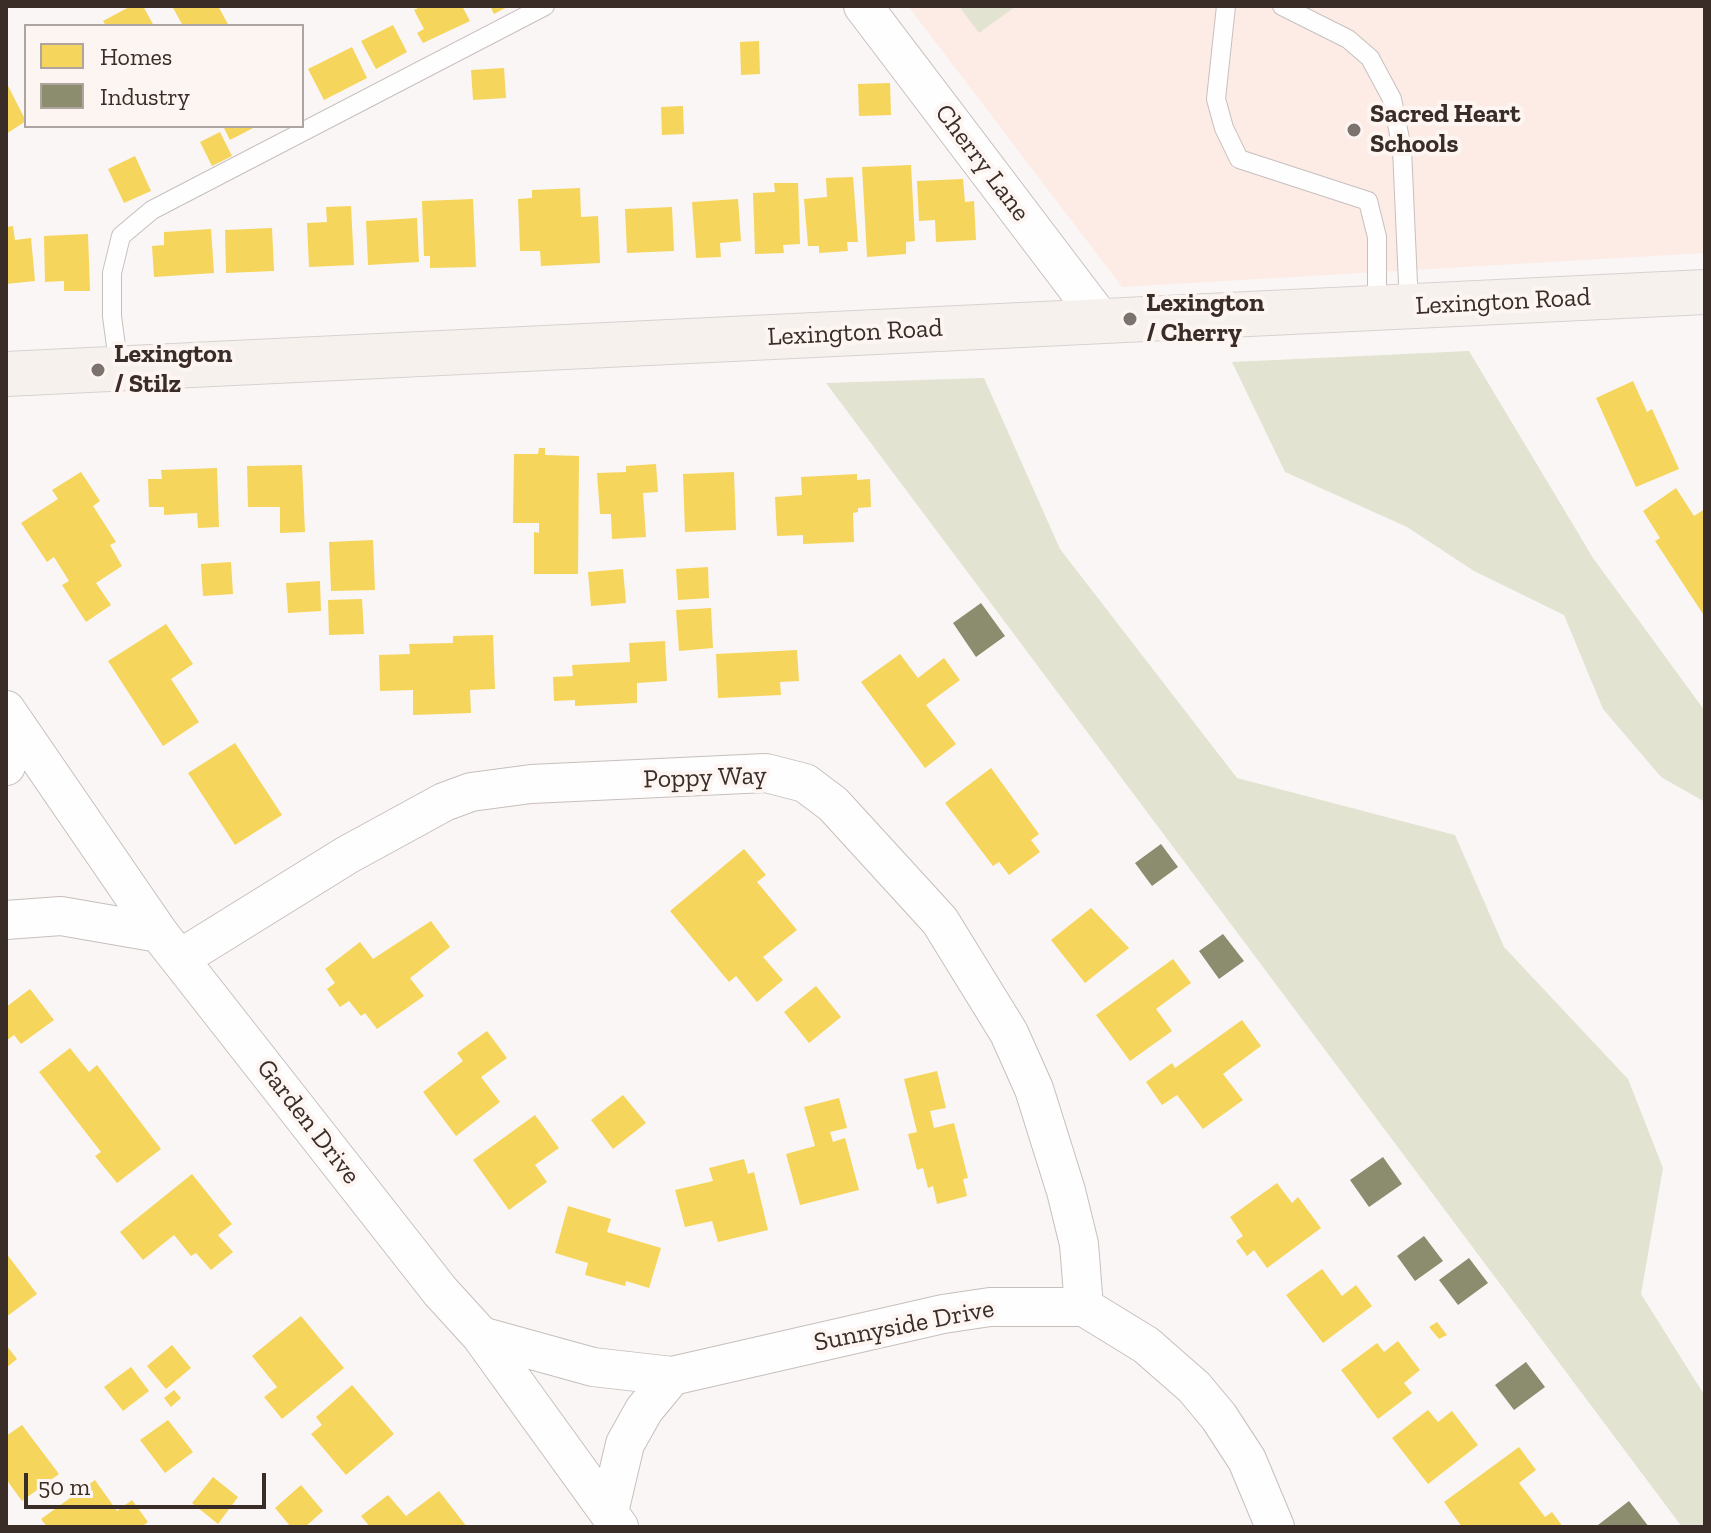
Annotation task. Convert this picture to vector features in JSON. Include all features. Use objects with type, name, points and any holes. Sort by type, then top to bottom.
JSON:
[{"type":"main road","name":"Lexington Road","points":[[6,374],[1705,292]]},
{"type":"street","name":"Cherry Lane","points":[[863,6],[1102,321]]},
{"type":"street","points":[[6,766],[10,716]]},
{"type":"street","name":"Garden Drive","points":[[10,716],[170,945],[440,1291],[481,1336],[614,1520]]},
{"type":"street","name":"Poppy Way","points":[[170,945],[444,802],[471,792],[531,784],[766,773],[805,783],[833,804],[930,909],[1009,1033],[1034,1089],[1066,1191],[1079,1244],[1084,1307]]},
{"type":"street","points":[[6,920],[61,916],[170,945]]},
{"type":"street","name":"Sunnyside Drive","points":[[481,1336],[593,1367],[672,1376],[943,1314],[1005,1306],[1084,1307]]},
{"type":"street","points":[[1084,1307],[1146,1345],[1194,1387],[1219,1417],[1247,1460],[1275,1527]]},
{"type":"street","points":[[614,1520],[625,1444],[644,1410],[672,1376]]},
{"type":"lane","points":[[119,369],[112,316],[112,273],[121,236],[152,210],[545,6]]},
{"type":"lane","points":[[1226,6],[1216,99],[1224,128],[1239,159],[1368,201],[1393,307]]},
{"type":"lane","points":[[1282,6],[1348,39],[1370,58],[1392,99],[1402,149],[1393,307]]},
{"type":"shaded area","name":"Sacred Heart Schools","points":[[908,6],[1705,6],[1705,253],[1122,287]]},
{"type":"green space","points":[[959,6],[1016,6],[979,33]]},
{"type":"green space","points":[[1469,351],[1593,558],[1705,711],[1705,802],[1661,777],[1603,709],[1564,615],[1474,571],[1407,527],[1285,472],[1232,362]]},
{"type":"green space","points":[[984,378],[1060,549],[1237,778],[1455,835],[1504,947],[1628,1079],[1663,1168],[1641,1294],[1705,1396],[1705,1527],[1682,1527],[826,383]]},
{"type":"building: Homes","points":[[131,6],[143,6],[153,24],[105,24],[103,21]]},
{"type":"building: Homes","points":[[172,6],[218,6],[228,24],[182,24]]},
{"type":"building: Homes","points":[[422,6],[462,6],[470,21],[423,43],[417,33],[424,29],[414,10]]},
{"type":"building: Homes","points":[[490,6],[509,6],[494,14]]},
{"type":"building: Homes","points":[[393,25],[407,52],[376,69],[361,41]]},
{"type":"building: Homes","points":[[759,41],[760,74],[741,75],[740,42]]},
{"type":"building: Homes","points":[[352,47],[367,78],[324,100],[308,69]]},
{"type":"building: Homes","points":[[504,68],[506,98],[473,100],[471,70]]},
{"type":"building: Homes","points":[[6,82],[24,122],[6,134]]},
{"type":"building: Homes","points":[[890,83],[891,115],[859,116],[858,84]]},
{"type":"building: Homes","points":[[683,106],[684,134],[662,135],[661,107]]},
{"type":"building: Homes","points":[[224,128],[253,128],[230,140]]},
{"type":"building: Homes","points":[[220,132],[232,156],[212,166],[200,142]]},
{"type":"building: Homes","points":[[135,156],[151,191],[124,203],[108,169]]},
{"type":"building: Homes","points":[[911,165],[915,241],[906,242],[906,254],[867,257],[862,167]]},
{"type":"building: Homes","points":[[853,177],[858,242],[847,242],[848,251],[819,253],[819,246],[808,246],[804,199],[827,197],[826,178]]},
{"type":"building: Homes","points":[[963,179],[965,202],[974,201],[976,240],[936,242],[935,220],[919,221],[917,181]]},
{"type":"building: Homes","points":[[774,183],[798,183],[800,244],[783,245],[784,253],[755,254],[753,193],[775,192]]},
{"type":"building: Homes","points":[[580,188],[581,217],[598,216],[600,263],[541,266],[540,251],[520,251],[518,199],[532,198],[532,190]]},
{"type":"building: Homes","points":[[473,199],[476,267],[430,268],[430,256],[424,256],[422,201]]},
{"type":"building: Homes","points":[[738,199],[741,241],[720,243],[721,257],[696,258],[692,202]]},
{"type":"building: Homes","points":[[351,206],[354,265],[309,267],[307,223],[327,222],[326,207]]},
{"type":"building: Homes","points":[[672,207],[674,251],[627,253],[625,209]]},
{"type":"building: Homes","points":[[417,218],[419,262],[368,265],[366,221]]},
{"type":"building: Homes","points":[[13,226],[15,240],[31,238],[35,281],[6,284],[6,227]]},
{"type":"building: Homes","points":[[272,228],[274,271],[226,273],[225,230]]},
{"type":"building: Homes","points":[[211,229],[214,273],[154,277],[152,246],[164,245],[164,232]]},
{"type":"building: Homes","points":[[88,234],[90,291],[64,291],[64,281],[45,282],[44,236]]},
{"type":"building: Homes","points":[[1633,381],[1647,412],[1652,409],[1679,469],[1636,487],[1596,398]]},
{"type":"building: Homes","points":[[539,448],[545,448],[545,455],[579,456],[578,574],[534,574],[534,532],[539,533],[539,523],[513,523],[514,454],[538,454]]},
{"type":"building: Homes","points":[[656,464],[658,492],[643,493],[646,537],[612,539],[611,514],[600,514],[597,473],[626,472],[626,466]]},
{"type":"building: Homes","points":[[302,465],[305,532],[280,533],[280,507],[248,507],[247,466]]},
{"type":"building: Homes","points":[[217,468],[219,527],[198,528],[197,513],[164,515],[164,507],[149,507],[148,479],[162,479],[161,470]]},
{"type":"building: Homes","points":[[81,472],[100,501],[93,506],[116,542],[110,545],[122,566],[96,583],[111,605],[86,622],[62,585],[69,581],[54,557],[47,562],[21,523],[58,499],[52,490]]},
{"type":"building: Homes","points":[[734,472],[736,530],[685,532],[683,474]]},
{"type":"building: Homes","points":[[857,474],[857,480],[870,479],[871,507],[858,508],[858,512],[853,513],[854,542],[803,544],[803,535],[777,536],[775,497],[802,495],[801,477]]},
{"type":"building: Homes","points":[[1676,488],[1694,516],[1705,509],[1705,617],[1655,541],[1660,538],[1643,511]]},
{"type":"building: Homes","points":[[373,540],[375,590],[331,591],[329,542]]},
{"type":"building: Homes","points":[[231,562],[233,594],[203,596],[201,564]]},
{"type":"building: Homes","points":[[708,567],[709,598],[678,600],[676,569]]},
{"type":"building: Homes","points":[[623,569],[626,603],[591,606],[588,572]]},
{"type":"building: Homes","points":[[320,581],[321,611],[288,613],[286,583]]},
{"type":"building: Homes","points":[[362,599],[364,634],[329,635],[328,600]]},
{"type":"building: Homes","points":[[711,608],[713,648],[679,651],[676,610]]},
{"type":"building: Homes","points":[[166,624],[193,664],[171,679],[199,722],[163,746],[108,661]]},
{"type":"building: Homes","points":[[493,635],[495,689],[470,690],[471,713],[413,715],[413,690],[380,691],[379,655],[410,654],[409,644],[453,643],[453,636]]},
{"type":"building: Homes","points":[[665,641],[667,681],[637,683],[637,703],[575,706],[575,700],[554,701],[553,677],[573,676],[572,665],[630,662],[629,643]]},
{"type":"building: Homes","points":[[797,650],[799,681],[780,682],[781,695],[718,698],[716,654]]},
{"type":"building: Homes","points":[[900,654],[918,678],[944,658],[960,680],[926,705],[956,744],[925,768],[861,682]]},
{"type":"building: Homes","points":[[235,743],[282,815],[235,845],[188,773]]},
{"type":"building: Homes","points":[[991,768],[1039,834],[1031,840],[1040,852],[1009,875],[999,862],[993,866],[945,803]]},
{"type":"building: Homes","points":[[744,849],[766,875],[757,882],[797,930],[763,957],[783,980],[757,1002],[736,976],[729,982],[670,911]]},
{"type":"building: Homes","points":[[1091,908],[1129,948],[1085,983],[1051,940]]},
{"type":"building: Homes","points":[[431,921],[450,947],[410,978],[424,996],[377,1029],[365,1013],[361,1016],[349,1001],[340,1007],[327,989],[335,983],[325,969],[360,942],[373,959]]},
{"type":"building: Homes","points":[[1173,959],[1191,983],[1156,1009],[1172,1031],[1130,1061],[1096,1015]]},
{"type":"building: Homes","points":[[816,986],[841,1017],[809,1043],[784,1012]]},
{"type":"building: Homes","points":[[30,989],[54,1020],[21,1044],[14,1035],[6,1041],[6,1007]]},
{"type":"building: Homes","points":[[1242,1020],[1261,1046],[1223,1074],[1243,1100],[1203,1129],[1177,1095],[1162,1105],[1146,1082],[1172,1063],[1175,1068]]},
{"type":"building: Homes","points":[[487,1031],[507,1058],[481,1077],[500,1102],[456,1136],[423,1092],[463,1061],[457,1053]]},
{"type":"building: Homes","points":[[70,1048],[89,1072],[97,1065],[161,1149],[117,1183],[95,1156],[101,1152],[39,1072]]},
{"type":"building: Homes","points":[[937,1071],[946,1108],[930,1111],[934,1128],[954,1123],[968,1178],[963,1179],[967,1196],[937,1204],[933,1186],[928,1188],[923,1168],[917,1170],[908,1134],[917,1132],[904,1079]]},
{"type":"building: Homes","points":[[623,1095],[646,1123],[613,1149],[591,1120]]},
{"type":"building: Homes","points":[[839,1098],[847,1128],[830,1132],[833,1142],[845,1138],[859,1190],[800,1205],[786,1154],[815,1146],[804,1107]]},
{"type":"building: Homes","points":[[535,1115],[559,1148],[535,1165],[547,1182],[509,1210],[473,1160]]},
{"type":"building: Homes","points":[[744,1159],[748,1174],[754,1172],[768,1230],[718,1242],[712,1221],[685,1227],[675,1190],[713,1181],[709,1168]]},
{"type":"building: Homes","points":[[192,1174],[232,1224],[218,1235],[233,1252],[211,1270],[196,1253],[191,1256],[174,1235],[143,1260],[120,1232]]},
{"type":"building: Homes","points":[[1277,1183],[1292,1203],[1298,1197],[1321,1228],[1267,1268],[1254,1250],[1247,1256],[1236,1241],[1243,1236],[1230,1217]]},
{"type":"building: Homes","points":[[568,1206],[611,1219],[607,1232],[661,1248],[649,1288],[626,1281],[625,1286],[585,1275],[588,1263],[555,1253]]},
{"type":"building: Homes","points":[[6,1253],[37,1294],[6,1317]]},
{"type":"building: Homes","points":[[1322,1269],[1342,1296],[1356,1285],[1372,1306],[1323,1343],[1286,1295]]},
{"type":"building: Homes","points":[[301,1316],[344,1368],[282,1419],[264,1397],[277,1387],[252,1356]]},
{"type":"building: Homes","points":[[1437,1322],[1447,1335],[1439,1339],[1429,1327]]},
{"type":"building: Homes","points":[[1398,1341],[1420,1370],[1404,1383],[1412,1393],[1378,1419],[1341,1370],[1377,1343],[1384,1352]]},
{"type":"building: Homes","points":[[6,1345],[17,1359],[6,1368]]},
{"type":"building: Homes","points":[[172,1345],[191,1368],[166,1389],[147,1366]]},
{"type":"building: Homes","points":[[131,1367],[149,1391],[123,1411],[104,1387]]},
{"type":"building: Homes","points":[[352,1385],[394,1434],[346,1475],[311,1434],[322,1425],[316,1417]]},
{"type":"building: Homes","points":[[174,1390],[181,1398],[171,1407],[164,1398]]},
{"type":"building: Homes","points":[[1428,1410],[1438,1422],[1452,1411],[1478,1445],[1428,1484],[1392,1438]]},
{"type":"building: Homes","points":[[168,1420],[193,1452],[165,1473],[140,1440]]},
{"type":"building: Homes","points":[[22,1425],[59,1474],[22,1501],[6,1479],[6,1436]]},
{"type":"building: Homes","points":[[1519,1447],[1536,1470],[1519,1483],[1545,1517],[1552,1512],[1563,1527],[1462,1527],[1444,1502]]},
{"type":"building: Homes","points":[[213,1477],[238,1497],[218,1524],[192,1503]]},
{"type":"building: Homes","points":[[95,1480],[117,1511],[132,1500],[148,1522],[141,1527],[47,1527],[41,1519]]},
{"type":"building: Homes","points":[[301,1485],[323,1511],[305,1527],[291,1527],[275,1508]]},
{"type":"building: Homes","points":[[439,1491],[467,1527],[370,1527],[361,1516],[388,1495],[406,1516]]},
{"type":"building: Industry","points":[[981,603],[1005,636],[976,657],[953,623]]},
{"type":"building: Industry","points":[[1161,844],[1178,867],[1152,886],[1135,863]]},
{"type":"building: Industry","points":[[1223,934],[1244,961],[1219,979],[1199,951]]},
{"type":"building: Industry","points":[[1383,1157],[1402,1184],[1369,1207],[1350,1180]]},
{"type":"building: Industry","points":[[1424,1236],[1443,1261],[1415,1281],[1397,1256]]},
{"type":"building: Industry","points":[[1469,1258],[1488,1283],[1458,1305],[1439,1280]]},
{"type":"building: Industry","points":[[1526,1362],[1545,1387],[1514,1410],[1495,1385]]},
{"type":"building: Industry","points":[[1629,1501],[1649,1527],[1599,1527],[1598,1525]]},
{"type":"place","name":"Sacred Heart Schools","points":[[1354,130]]},
{"type":"place","name":"Lexington / Cherry","points":[[1130,319]]},
{"type":"place","name":"Lexington / Stilz","points":[[98,370]]}]
